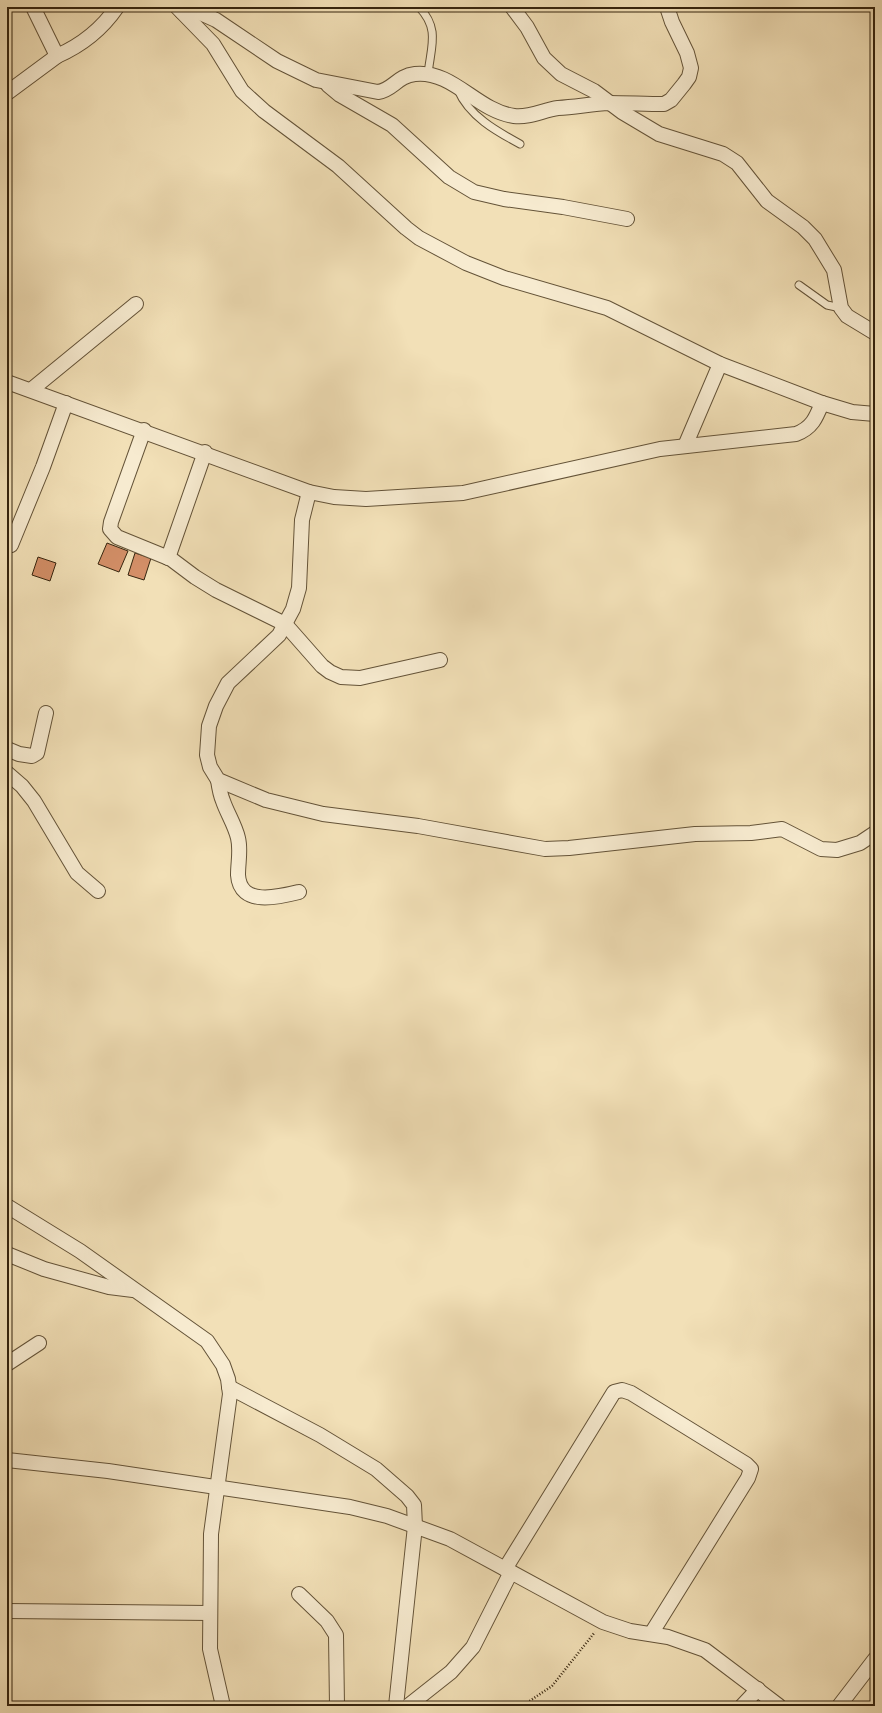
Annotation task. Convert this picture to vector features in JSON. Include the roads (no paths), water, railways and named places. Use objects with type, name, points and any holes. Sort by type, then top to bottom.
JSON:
[{"type":"street","points":[[33,7],[57,56]]},
{"type":"street","points":[[7,93],[57,56],[73,48],[95,33],[117,7]]},
{"type":"street","points":[[512,7],[527,27],[544,58],[560,74],[594,91],[658,134],[723,154],[737,163],[766,200],[802,227],[822,248],[834,270],[841,308],[847,316],[875,333]]},
{"type":"street","points":[[179,9],[196,11],[216,20],[252,45],[290,68],[324,82],[384,92],[400,78],[406,75],[428,74],[442,78],[486,105],[512,116],[529,116],[552,109],[610,103],[664,104],[671,100],[689,77],[691,68],[687,52],[672,22],[667,7]]},
{"type":"street","points":[[179,9],[213,44],[242,92],[264,111],[338,166],[374,197],[400,223],[419,238],[466,263],[504,278],[608,308],[720,364],[822,403],[852,412],[875,414]]},
{"type":"street","points":[[324,82],[340,95],[392,125],[449,177],[469,190],[504,200],[563,207],[627,220]]},
{"type":"street","points":[[31,390],[136,304]]},
{"type":"street","points":[[685,446],[720,364]]},
{"type":"street","points":[[7,382],[205,452],[310,492],[334,497],[366,499],[463,493],[660,449],[796,434],[806,430],[817,415],[822,403]]},
{"type":"street","points":[[11,546],[43,467],[66,403]]},
{"type":"street","points":[[144,430],[111,522],[110,529],[117,537],[168,558],[216,590],[285,624],[322,666],[341,677],[360,678],[440,660]]},
{"type":"street","points":[[168,558],[205,452]]},
{"type":"street","points":[[299,892],[276,898],[264,898],[252,895],[242,888],[238,873],[238,837],[222,800],[218,780],[210,767],[207,755],[209,726],[216,706],[228,683],[278,635],[293,609],[299,588],[302,520],[310,492]]},
{"type":"street","points":[[7,749],[27,756],[32,756],[37,753],[46,713]]},
{"type":"street","points":[[7,773],[22,786],[34,801],[77,873],[98,891]]},
{"type":"street","points":[[218,780],[266,800],[323,814],[424,826],[545,848],[569,848],[695,834],[751,834],[782,829],[821,849],[837,850],[860,842],[875,833]]},
{"type":"street","points":[[7,1206],[80,1251],[207,1341],[223,1365],[230,1394],[211,1534],[210,1613],[210,1649],[223,1706]]},
{"type":"street","points":[[7,1254],[44,1269],[109,1287],[133,1290]]},
{"type":"street","points":[[7,1364],[39,1343]]},
{"type":"street","points":[[229,1387],[320,1435],[376,1469],[407,1496],[414,1505],[415,1526],[396,1706]]},
{"type":"street","points":[[408,1706],[451,1672],[473,1647],[508,1571],[614,1392],[622,1390],[631,1393],[746,1464],[751,1469],[748,1478],[651,1634]]},
{"type":"street","points":[[7,1460],[108,1470],[350,1507],[387,1516],[450,1540],[603,1622],[630,1631],[668,1637],[705,1650],[780,1706]]},
{"type":"street","points":[[299,1594],[327,1621],[336,1635],[337,1706]]},
{"type":"street","points":[[7,1611],[210,1613]]},
{"type":"street","points":[[839,1706],[875,1659]]},
{"type":"street","points":[[742,1706],[758,1689]]},
{"type":"lane","points":[[419,7],[426,14],[433,30],[428,74]]},
{"type":"lane","points":[[457,87],[466,103],[482,120],[520,144]]},
{"type":"lane","points":[[799,285],[827,305],[841,308]]}]
